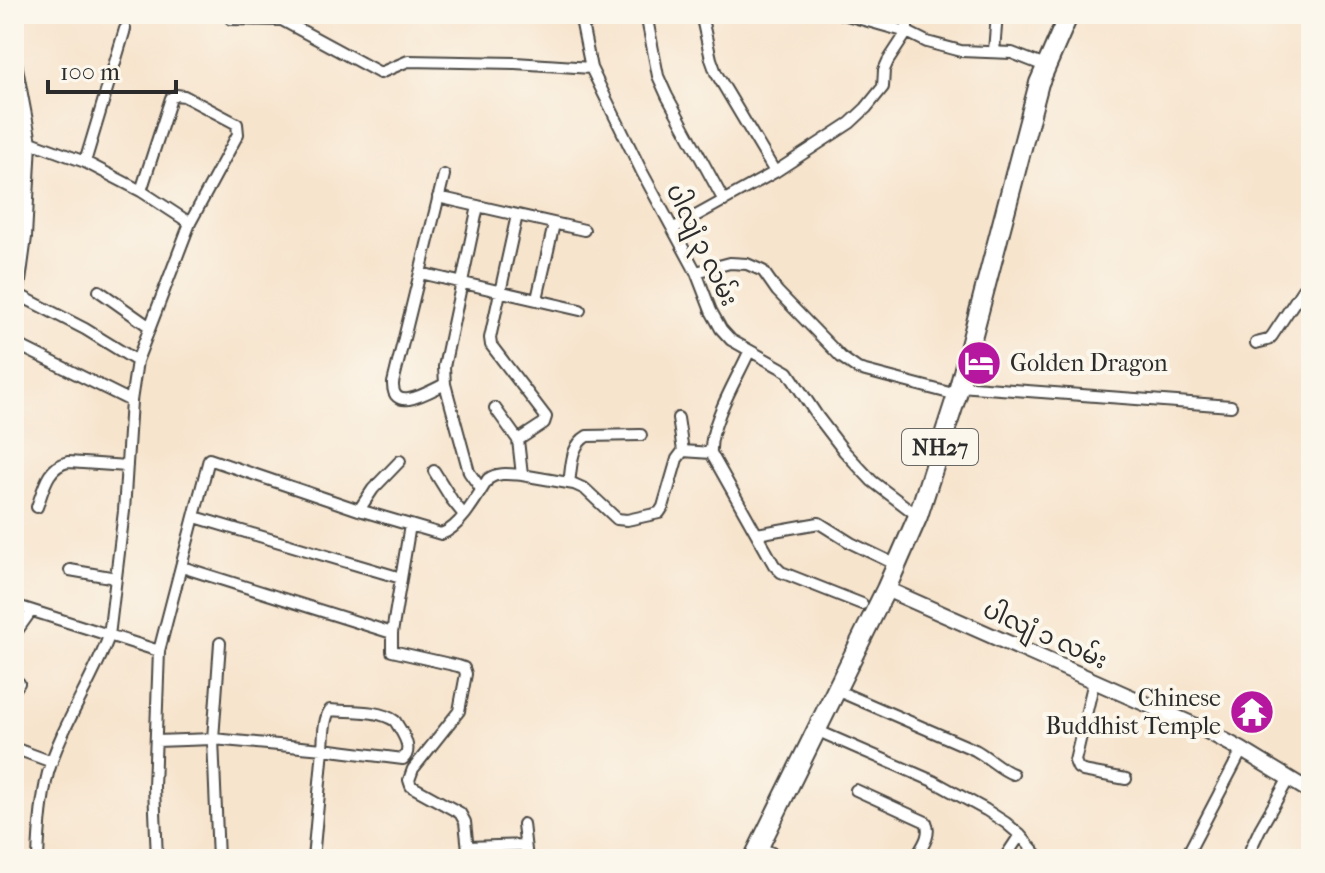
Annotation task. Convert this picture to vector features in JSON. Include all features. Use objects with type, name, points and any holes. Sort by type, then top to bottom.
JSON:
[{"type":"highway","name":"NH27","points":[[756,853],[886,589],[918,516],[958,390],[1039,83],[1069,14]]},
{"type":"street","name":"ပါလျံ ၃ လမ်း","points":[[576,14],[582,24],[591,68],[696,272],[721,329],[749,352],[788,372],[844,451],[872,481],[918,516]]},
{"type":"street","points":[[582,24],[616,14]]},
{"type":"street","points":[[646,14],[658,76],[724,201]]},
{"type":"street","points":[[701,14],[716,73],[775,172]]},
{"type":"street","points":[[843,14],[961,51],[1012,53],[1045,66]]},
{"type":"street","points":[[674,228],[775,172],[850,123],[883,87],[884,70],[907,32],[907,14]]},
{"type":"street","points":[[994,51],[997,14]]},
{"type":"street","points":[[231,19],[283,17],[380,73],[408,61],[591,68]]},
{"type":"street","points":[[85,162],[125,29]]},
{"type":"street","points":[[14,52],[31,142],[26,237],[14,326]]},
{"type":"street","points":[[38,859],[41,808],[52,762],[109,636],[137,361],[190,223],[238,134],[237,124],[184,96],[171,98],[141,191]]},
{"type":"street","points":[[31,142],[85,162],[141,191],[190,223]]},
{"type":"street","points":[[444,175],[393,391],[402,399],[410,399],[445,384]]},
{"type":"street","points":[[438,197],[584,230]]},
{"type":"street","points":[[478,206],[444,367],[445,384],[469,472],[481,489]]},
{"type":"street","points":[[517,215],[491,345],[546,417],[544,423],[518,440]]},
{"type":"street","points":[[537,299],[554,224]]},
{"type":"street","points":[[14,236],[26,237]]},
{"type":"street","points":[[696,272],[730,263],[747,264],[763,271],[777,291],[841,357],[858,369],[958,390],[1231,406]]},
{"type":"street","points":[[420,273],[580,310]]},
{"type":"street","points":[[1256,343],[1272,336],[1311,277]]},
{"type":"street","points":[[99,291],[150,327]]},
{"type":"street","points":[[19,295],[85,329],[137,361]]},
{"type":"street","points":[[14,343],[131,401]]},
{"type":"street","points":[[749,352],[716,424],[710,443],[711,453],[774,565],[781,572],[862,604]]},
{"type":"street","points":[[495,408],[518,440],[522,475]]},
{"type":"street","points":[[157,859],[154,787],[159,651],[209,459],[441,534],[464,515],[488,479],[504,474],[569,483],[585,489],[617,519],[627,520],[659,513],[663,507],[677,459],[683,451],[678,418]]},
{"type":"street","points":[[569,483],[574,448],[580,440],[587,436],[641,435]]},
{"type":"street","points":[[683,451],[711,453]]},
{"type":"street","points":[[359,510],[373,489],[400,461]]},
{"type":"street","points":[[37,507],[47,479],[59,464],[100,462],[127,466]]},
{"type":"street","points":[[434,471],[464,515]]},
{"type":"street","points":[[195,517],[401,578]]},
{"type":"street","points":[[757,534],[819,523],[851,543],[897,565]]},
{"type":"street","points":[[409,780],[413,769],[459,711],[466,674],[464,668],[458,666],[392,651],[392,633],[410,525]]},
{"type":"street","points":[[182,567],[392,633]]},
{"type":"street","points":[[70,570],[116,578]]},
{"type":"street","name":"ပါလျံ ၁ လမ်း","points":[[886,589],[1205,730],[1311,792]]},
{"type":"street","points":[[14,605],[159,651]]},
{"type":"street","points":[[14,635],[31,611]]},
{"type":"street","points":[[218,859],[213,739],[220,643]]},
{"type":"street","points":[[1094,681],[1075,761],[1083,771],[1126,779]]},
{"type":"street","points":[[836,690],[975,750],[1013,774]]},
{"type":"street","points":[[313,859],[323,749],[330,710],[381,714],[395,721],[409,749],[411,786],[460,813],[465,822],[469,859]]},
{"type":"street","points":[[816,730],[933,781],[986,810],[1020,835],[1041,859]]},
{"type":"street","points":[[156,741],[213,739],[399,759],[407,756]]},
{"type":"street","points":[[14,748],[52,762]]},
{"type":"street","points":[[1185,859],[1242,750]]},
{"type":"street","points":[[1246,859],[1289,778]]},
{"type":"street","points":[[856,790],[926,822],[929,829],[927,837],[915,859]]},
{"type":"street","points":[[523,824],[527,859]]},
{"type":"street","points":[[1004,859],[1020,835]]},
{"type":"street","points":[[468,847],[525,845]]},
{"type":"street","points":[[756,853],[785,859]]},
{"type":"place","name":"Golden Dragon","points":[[979,363]]},
{"type":"place","name":"Chinese Buddhist Temple","points":[[1252,712]]}]
